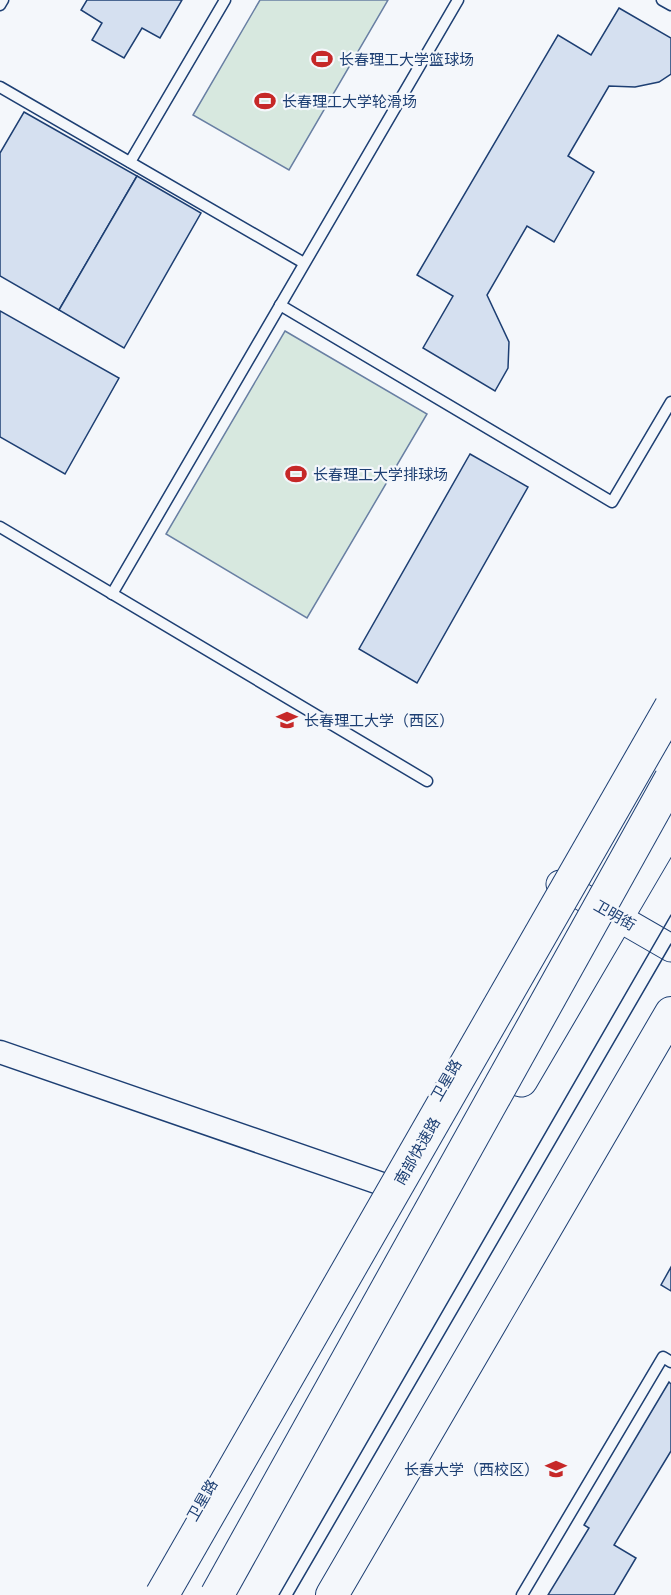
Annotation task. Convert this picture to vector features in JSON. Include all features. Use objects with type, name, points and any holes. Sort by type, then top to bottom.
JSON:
[{"type":"main road","name":"卫星路","points":[[147,1595],[671,689]]},
{"type":"main road","name":"南部快速路","points":[[162,1595],[671,707]]},
{"type":"main road","points":[[216,1595],[671,779]]},
{"type":"main road","points":[[216,1595],[671,824]]},
{"type":"main road","points":[[332,1595],[671,1013]]},
{"type":"street","name":"卫明街","points":[[560,884],[671,948]]},
{"type":"street","points":[[0,1052],[385,1185]]},
{"type":"lane","points":[[0,5],[3,0]]},
{"type":"lane","points":[[130,162],[225,0]]},
{"type":"lane","points":[[112,594],[458,0]]},
{"type":"lane","points":[[662,0],[671,5]]},
{"type":"lane","points":[[0,87],[304,263]]},
{"type":"lane","points":[[280,305],[612,502],[671,402]]},
{"type":"lane","points":[[0,527],[427,781]]},
{"type":"lane","points":[[522,1595],[663,1357],[671,1362]]},
{"type":"shaded area","points":[[260,0],[388,0],[289,170],[193,115]]},
{"type":"shaded area","name":"长春理工大学排球场","points":[[285,331],[427,414],[307,618],[166,534]]},
{"type":"building","points":[[87,0],[182,0],[160,38],[142,28],[124,58],[92,40],[102,23],[81,10]]},
{"type":"building","points":[[619,8],[671,38],[671,74],[659,82],[635,87],[609,86],[568,156],[594,172],[554,242],[527,226],[487,295],[509,342],[508,368],[495,391],[423,348],[453,296],[417,275],[558,35],[591,55]]},
{"type":"building","points":[[24,112],[137,176],[59,310],[0,276],[0,153]]},
{"type":"building","points":[[137,176],[201,213],[124,348],[59,310]]},
{"type":"building","points":[[0,311],[119,378],[65,474],[0,437]]},
{"type":"building","points":[[470,454],[528,487],[417,683],[359,649]]},
{"type":"building","points":[[671,1267],[671,1291],[661,1285]]},
{"type":"building","points":[[669,1382],[671,1384],[671,1451],[614,1545],[636,1558],[614,1595],[548,1595],[589,1528],[584,1525]]},
{"type":"tram line","points":[[279,1595],[671,915]]},
{"type":"tram line","points":[[293,1595],[671,944]]},
{"type":"place","name":"长春理工大学篮球场","points":[[322,59]]},
{"type":"place","name":"长春理工大学轮滑场","points":[[265,101]]},
{"type":"place","name":"长春理工大学排球场","points":[[296,474]]},
{"type":"place","name":"长春理工大学（西区）","points":[[287,720]]},
{"type":"place","name":"长春大学（西校区）","points":[[556,1469]]}]
